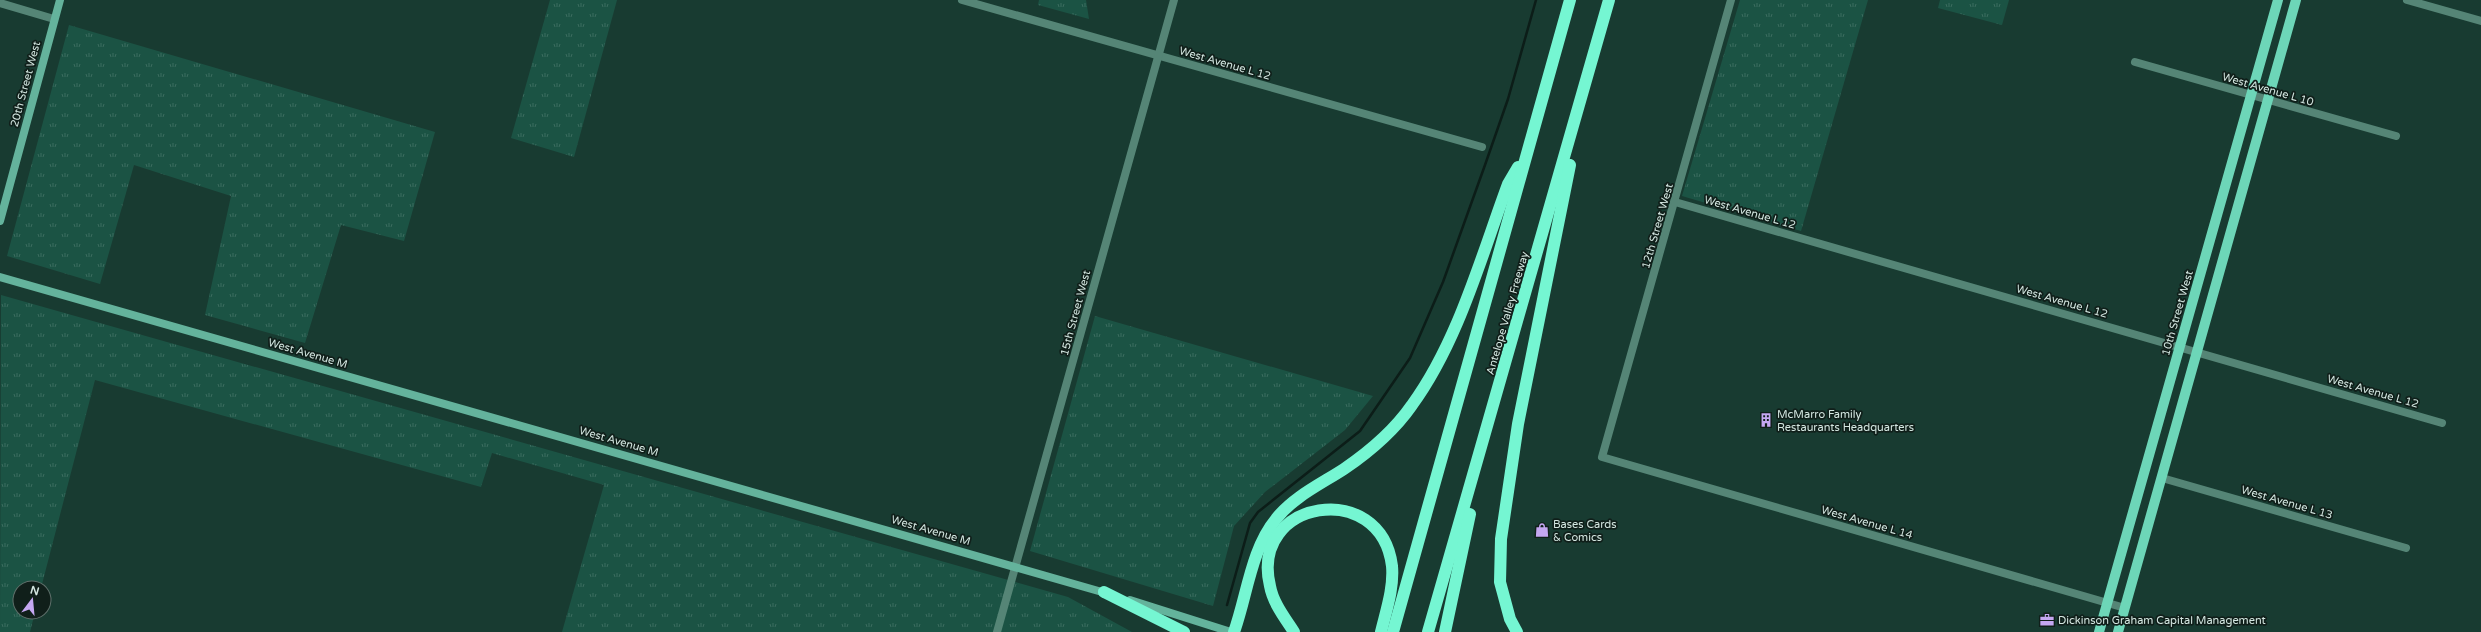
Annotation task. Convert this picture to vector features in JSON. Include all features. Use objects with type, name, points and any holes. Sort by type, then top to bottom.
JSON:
[{"type":"highway","points":[[1393,632],[1570,0]]},
{"type":"highway","name":"Antelope Valley Freeway","points":[[1428,632],[1609,0]]},
{"type":"highway","points":[[1517,632],[1510,619],[1500,582],[1501,539],[1518,424],[1541,318],[1584,88]]},
{"type":"highway","points":[[1233,632],[1265,536],[1276,519],[1289,506],[1370,450],[1398,422],[1428,381],[1444,350],[1508,184],[1526,154]]},
{"type":"highway","points":[[1445,632],[1490,418]]},
{"type":"highway","points":[[1294,632],[1276,602],[1270,587],[1267,572],[1269,557],[1272,545],[1280,532],[1290,522],[1312,511],[1325,508],[1353,513],[1365,520],[1374,527],[1387,546],[1392,577],[1381,632]]},
{"type":"highway","points":[[1104,592],[1184,632]]},
{"type":"main road","name":"20th Street West","points":[[0,221],[60,0]]},
{"type":"main road","name":"10th Street West","points":[[2099,632],[2278,0]]},
{"type":"main road","points":[[2118,632],[2296,0]]},
{"type":"main road","name":"West Avenue M","points":[[0,277],[1016,566],[1233,632]]},
{"type":"street","name":"West Avenue L 12","points":[[962,0],[1482,147]]},
{"type":"street","name":"15th Street West","points":[[997,632],[1174,0]]},
{"type":"street","name":"12th Street West","points":[[1602,457],[1732,0]]},
{"type":"street","points":[[2407,0],[2481,21]]},
{"type":"street","points":[[0,3],[54,19]]},
{"type":"street","name":"West Avenue L 10","points":[[2135,62],[2396,136]]},
{"type":"street","name":"West Avenue L 12","points":[[1675,202],[2442,423]]},
{"type":"street","name":"West Avenue L 14","points":[[1602,457],[2125,608]]},
{"type":"street","name":"West Avenue L 13","points":[[2162,478],[2406,548]]},
{"type":"green space","points":[[550,0],[617,0],[574,157],[511,138]]},
{"type":"green space","points":[[1039,0],[1086,0],[1089,19],[1038,5]]},
{"type":"green space","points":[[1740,0],[1868,0],[1801,231],[1682,196]]},
{"type":"green space","points":[[1940,0],[2009,0],[2002,25],[1938,8]]},
{"type":"green space","points":[[69,25],[435,132],[404,241],[341,225],[305,343],[205,315],[231,196],[134,165],[100,284],[7,256]]},
{"type":"green space","points":[[1,295],[1068,597],[1132,632],[562,632],[604,485],[492,453],[481,487],[95,380],[43,580],[12,580],[12,620],[33,620],[30,632],[0,632]]},
{"type":"green space","points":[[1095,316],[1373,396],[1345,430],[1265,492],[1234,526],[1213,606],[1030,551]]},
{"type":"waterway","points":[[1227,605],[1250,523],[1258,512],[1360,431],[1410,358],[1443,282],[1485,165],[1508,99],[1536,0]]},
{"type":"place","name":"McMarro Family Restaurants Headquarters","points":[[1766,420]]},
{"type":"place","name":"Bases Cards & Comics","points":[[1542,530]]},
{"type":"place","name":"Dickinson Graham Capital Management","points":[[2047,620]]}]
